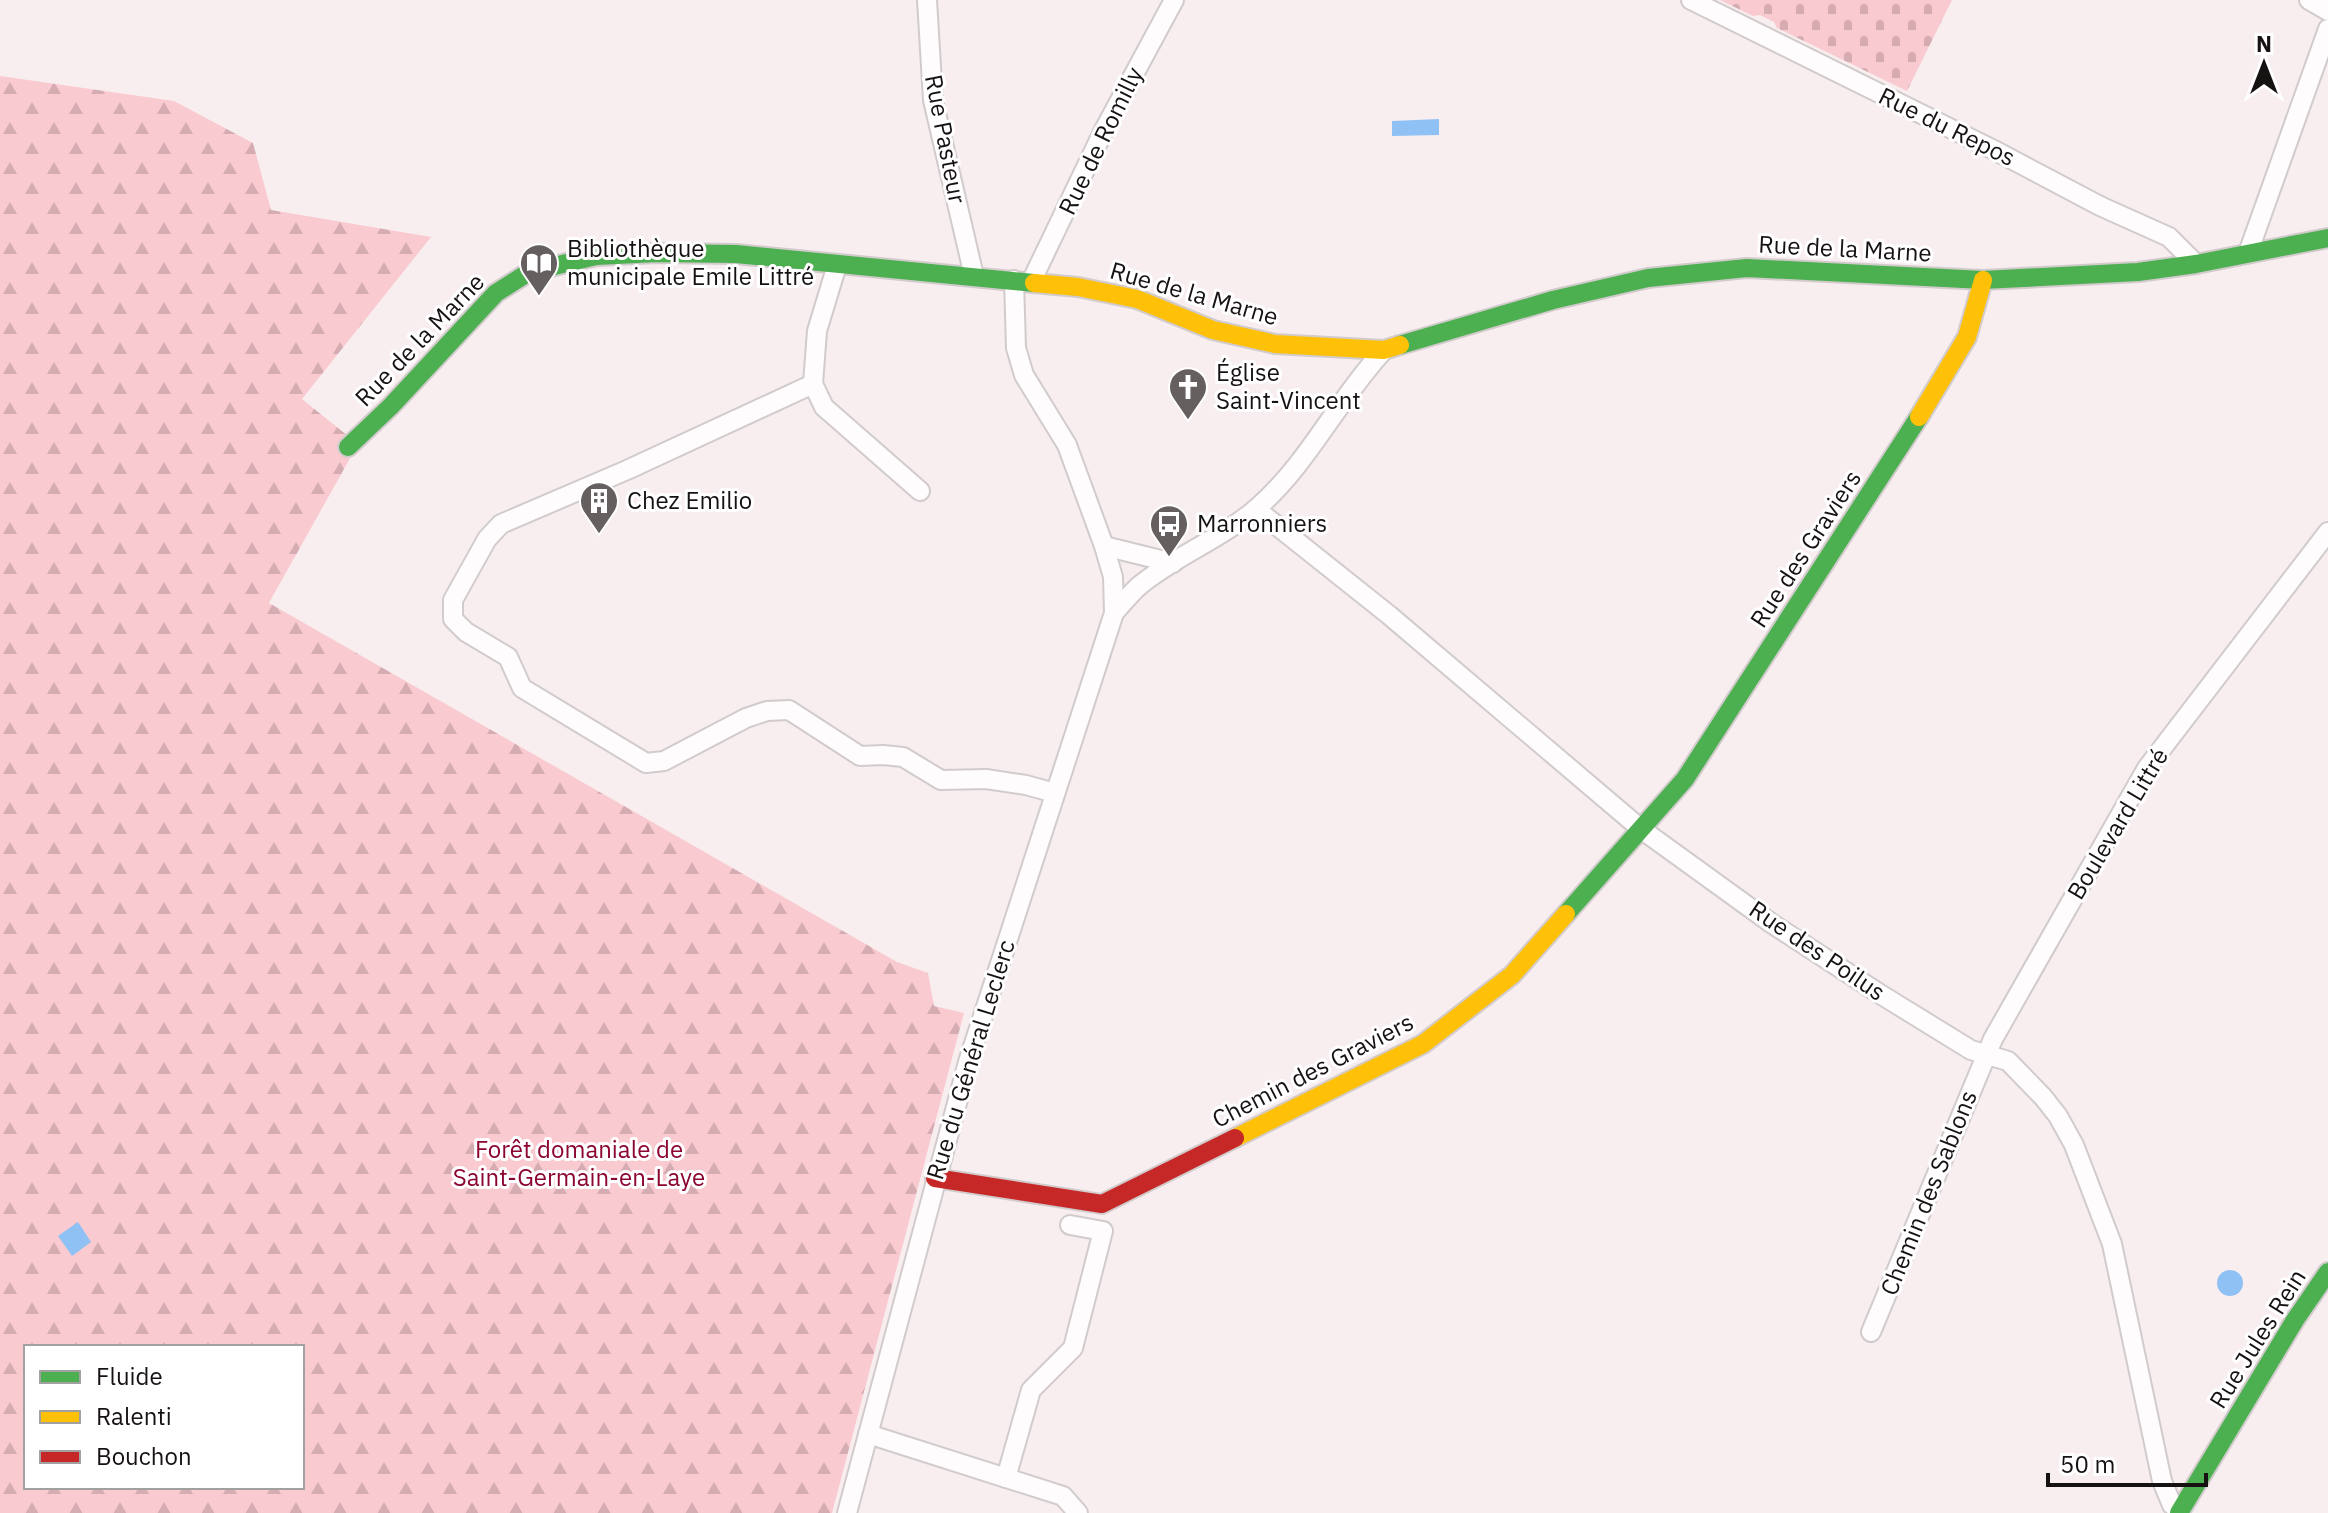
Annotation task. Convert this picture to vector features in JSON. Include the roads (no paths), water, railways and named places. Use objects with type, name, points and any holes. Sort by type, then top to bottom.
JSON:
[{"type":"street","name":"Rue Pasteur","points":[[927,0],[933,100],[974,276]]},
{"type":"street","name":"Rue de Romilly","points":[[1023,281],[1174,0]]},
{"type":"street","name":"Rue du Repos","points":[[1691,0],[2100,206],[2169,237],[2196,264]]},
{"type":"street","points":[[2309,0],[2328,11]]},
{"type":"street","points":[[2248,253],[2328,29]]},
{"type":"street","name":"Rue de la Marne","points":[[348,447],[391,406],[496,293],[529,272],[596,256],[736,254],[1078,287],[1137,299],[1213,330],[1275,344],[1384,350],[1553,300],[1648,278],[1747,268],[1983,280],[2138,272],[2328,238]]},
{"type":"street","points":[[837,265],[817,331],[813,384],[824,407],[920,491]]},
{"type":"street","name":"Rue des Graviers","points":[[1641,829],[1685,779],[1902,446],[1967,337],[1983,280]]},
{"type":"street","points":[[1023,281],[1016,348],[1024,375],[1067,445],[1113,577],[1114,613]]},
{"type":"street","points":[[1114,613],[1138,587],[1256,509],[1276,489],[1333,418],[1361,375],[1384,350]]},
{"type":"street","points":[[813,384],[501,524],[487,539],[453,600],[453,619],[466,632],[508,657],[522,688],[646,763],[664,761],[758,714],[789,710],[860,756],[903,757],[941,780],[986,779],[1055,793]]},
{"type":"street","name":"Rue des Poilus","points":[[1256,509],[1389,615],[1641,829],[1771,923],[1880,994],[1971,1050],[2008,1061],[2058,1116],[2074,1145],[2112,1244],[2162,1481],[2172,1505],[2180,1512]]},
{"type":"street","name":"Boulevard Littré","points":[[1986,1054],[2147,768],[2328,532]]},
{"type":"street","points":[[1104,546],[1173,563]]},
{"type":"street","name":"Rue du Général Leclerc","points":[[847,1513],[968,1062],[1114,613]]},
{"type":"street","name":"Chemin des Graviers","points":[[935,1178],[1102,1204],[1423,1044],[1512,975],[1641,829]]},
{"type":"street","name":"Chemin des Sablons","points":[[1871,1332],[1986,1054]]},
{"type":"street","points":[[1006,1478],[1031,1390],[1073,1348],[1103,1231],[1070,1225]]},
{"type":"street","name":"Rue Jules Rein","points":[[2180,1512],[2295,1320],[2328,1272]]},
{"type":"street","points":[[868,1434],[1063,1496],[1078,1513]]},
{"type":"water","points":[[1439,119],[1439,135],[1392,136],[1392,121]]},
{"type":"water","points":[[78,1222],[91,1242],[72,1256],[58,1236]]},
{"type":"water","points":[[2230,1270],[2239,1274],[2243,1283],[2239,1292],[2230,1296],[2221,1292],[2217,1283],[2221,1274]]},
{"type":"place","name":"Bibliothèque municipale Emile Littré","points":[[539,297]]},
{"type":"place","name":"Église Saint-Vincent","points":[[1188,421]]},
{"type":"place","name":"Chez Emilio","points":[[599,535]]},
{"type":"place","name":"Marronniers","points":[[1169,558]]},
{"type":"park label","name":"Forêt domaniale de Saint-Germain-en-Laye","points":[[579,1164]]}]
